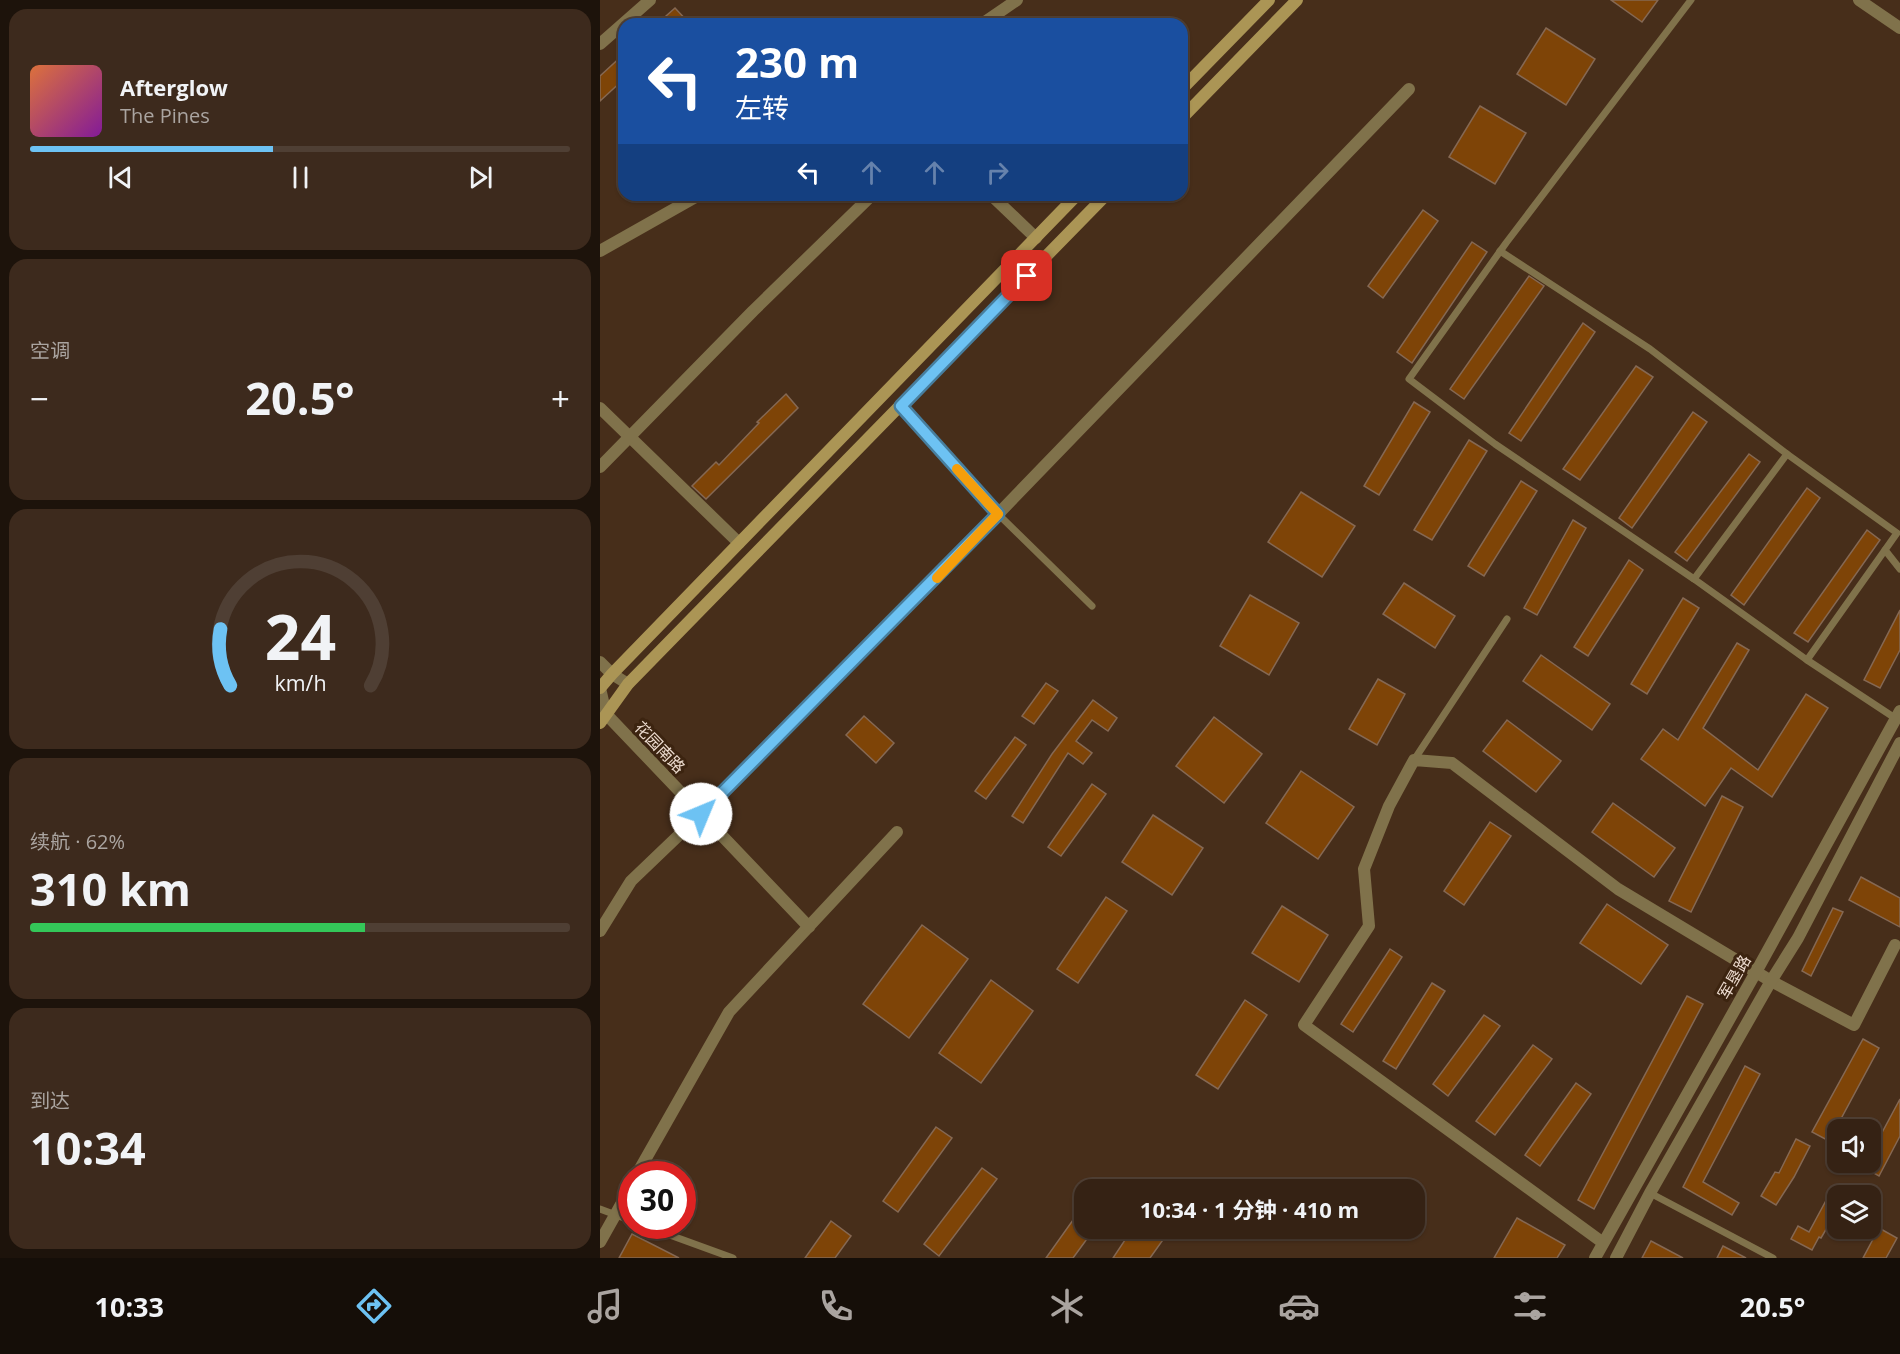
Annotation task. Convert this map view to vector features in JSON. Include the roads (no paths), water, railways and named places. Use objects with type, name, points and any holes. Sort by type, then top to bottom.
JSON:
[{"type":"main road","points":[[1188,83],[1269,0]]},
{"type":"main road","points":[[1188,112],[1297,0]]},
{"type":"main road","points":[[600,688],[1071,201]]},
{"type":"main road","points":[[603,719],[628,684],[1101,201]]},
{"type":"street","points":[[630,18],[650,0]]},
{"type":"street","points":[[991,18],[1017,0]]},
{"type":"street","points":[[1859,0],[1900,28]]},
{"type":"street","points":[[600,44],[618,28]]},
{"type":"street","points":[[600,931],[631,881],[701,814],[998,514],[1409,89]]},
{"type":"street","points":[[600,251],[688,201]]},
{"type":"street","points":[[600,467],[753,311],[866,201]]},
{"type":"street","points":[[997,201],[1036,238]]},
{"type":"street","points":[[600,408],[739,543]]},
{"type":"street","points":[[600,662],[612,674],[628,684]]},
{"type":"street","points":[[600,688],[603,719]]},
{"type":"street","name":"军垦路","points":[[1595,1258],[1899,717]]},
{"type":"street","name":"花园南路","points":[[603,719],[701,814],[809,927]]},
{"type":"street","points":[[1616,1258],[1650,1193],[1798,938],[1900,743]]},
{"type":"street","points":[[1602,1242],[1304,1025],[1369,926],[1364,869],[1389,806],[1414,760],[1452,763],[1618,889],[1771,981],[1854,1025],[1895,945]]},
{"type":"street","points":[[644,1161],[729,1011],[897,832]]},
{"type":"street","points":[[600,1242],[618,1210]]},
{"type":"lane","points":[[1692,0],[1500,251],[1408,379],[1495,444],[1694,579],[1808,660],[1899,717]]},
{"type":"lane","points":[[1500,251],[1650,349],[1787,454],[1897,533],[1808,660]]},
{"type":"lane","points":[[901,406],[998,514],[1092,606]]},
{"type":"lane","points":[[1694,579],[1787,454]]},
{"type":"lane","points":[[1885,550],[1900,569]]},
{"type":"lane","points":[[1414,760],[1507,619]]},
{"type":"lane","points":[[1650,1193],[1773,1258]]},
{"type":"lane","points":[[600,1209],[618,1216]]},
{"type":"lane","points":[[681,1239],[733,1258]]}]
